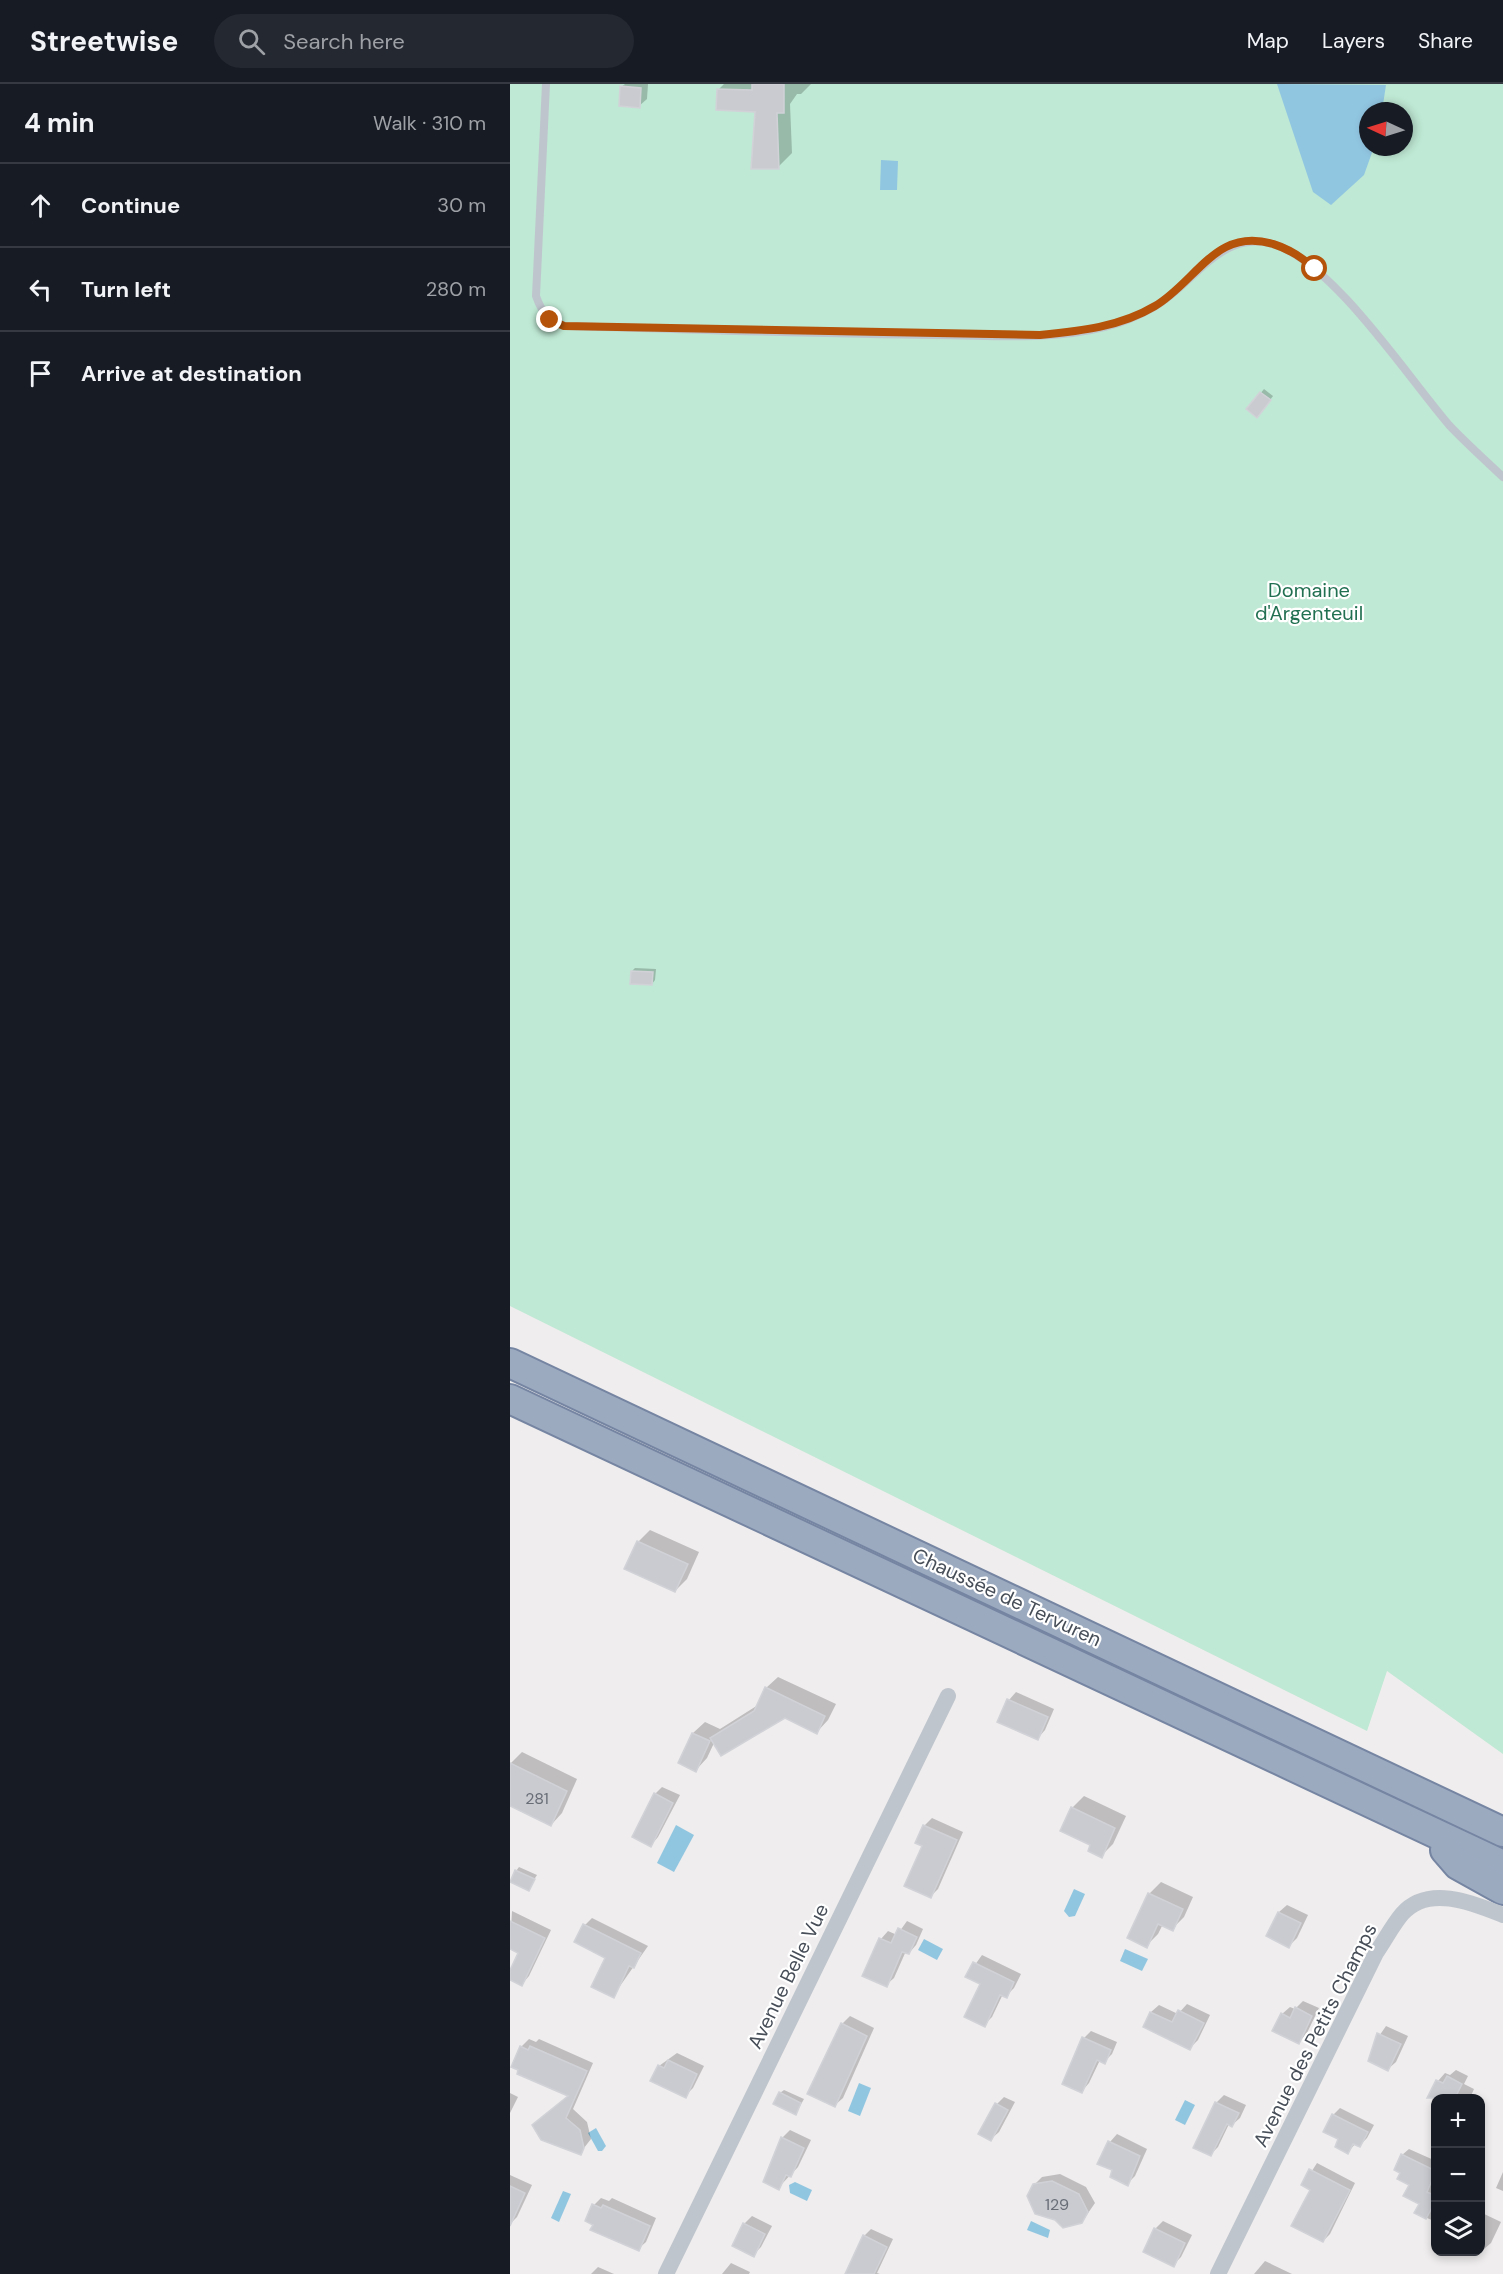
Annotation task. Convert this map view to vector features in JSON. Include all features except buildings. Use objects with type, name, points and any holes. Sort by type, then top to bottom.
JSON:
[{"type":"highway","name":"Chaussée de Tervuren","points":[[510,1363],[1503,1833]]},
{"type":"highway","name":"Chaussée de Tervuren","points":[[510,1399],[1503,1865]]},
{"type":"highway","points":[[1428,1830],[1458,1865],[1503,1890]]},
{"type":"street","name":"Avenue Belle Vue","points":[[666,2274],[948,1696]]},
{"type":"street","name":"Avenue des Petits Champs","points":[[1218,2274],[1376,1953],[1403,1913],[1419,1901],[1438,1898],[1467,1900],[1503,1915]]},
{"type":"lane","points":[[546,84],[536,296],[541,311],[550,320],[564,326],[903,334],[1040,335],[1080,331],[1106,327],[1156,306],[1226,247],[1243,242],[1263,241],[1299,255],[1335,287],[1451,427],[1503,477]]},
{"type":"green space","name":"Domaine d'Argenteuil","points":[[510,84],[1503,84],[1503,1754],[1387,1671],[1367,1731],[510,1306]]},
{"type":"water","points":[[1277,84],[1386,85],[1383,102],[1359,102],[1359,156],[1371,156],[1364,175],[1331,205],[1313,192]]},
{"type":"water","points":[[881,160],[898,161],[897,190],[880,190]]},
{"type":"water","points":[[676,1825],[694,1835],[674,1872],[657,1863]]},
{"type":"water","points":[[1074,1889],[1085,1894],[1075,1916],[1069,1917],[1064,1911]]},
{"type":"water","points":[[924,1939],[943,1949],[937,1960],[918,1950]]},
{"type":"water","points":[[1125,1949],[1148,1959],[1142,1971],[1120,1961]]},
{"type":"water","points":[[859,2083],[871,2088],[860,2116],[848,2111]]},
{"type":"water","points":[[1185,2100],[1195,2105],[1185,2125],[1175,2120]]},
{"type":"water","points":[[596,2128],[606,2146],[602,2151],[598,2151],[588,2133]]},
{"type":"water","points":[[795,2182],[812,2190],[807,2201],[790,2193],[789,2185]]},
{"type":"water","points":[[563,2191],[571,2194],[559,2222],[551,2218]]},
{"type":"water","points":[[1031,2221],[1050,2230],[1048,2238],[1027,2230]]},
{"type":"route","points":[[550,320],[564,326],[1040,335],[1106,327],[1156,306],[1226,247],[1243,242],[1263,241],[1280,246],[1299,255],[1315,269]]}]
